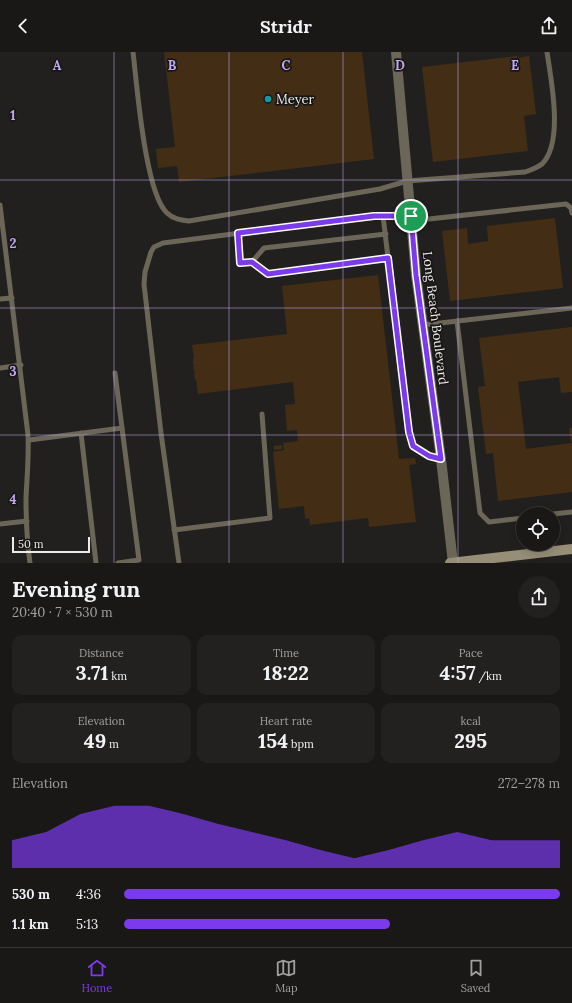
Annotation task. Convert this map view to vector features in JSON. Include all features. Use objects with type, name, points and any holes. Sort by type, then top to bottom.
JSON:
[{"type":"main road","points":[[450,563],[572,549]]},
{"type":"street","name":"Long Beach Boulevard","points":[[396,52],[416,275],[441,459],[453,563]]},
{"type":"lane","points":[[134,52],[143,134],[153,186],[160,204],[167,214],[177,219],[189,221],[380,189],[407,181],[525,172],[534,169],[542,164],[553,141],[554,100],[547,52]]},
{"type":"lane","points":[[179,563],[159,417],[144,284],[145,272],[151,252],[158,245],[163,243],[374,216],[411,216],[429,219],[566,204],[571,208],[572,213]]},
{"type":"lane","points":[[0,205],[29,440],[26,498],[30,563]]},
{"type":"lane","points":[[383,216],[409,432],[413,446],[429,456],[441,459]]},
{"type":"lane","points":[[238,233],[240,263],[252,262],[268,274],[388,258]]},
{"type":"lane","points":[[252,262],[264,248],[386,234]]},
{"type":"lane","points":[[0,299],[12,298]]},
{"type":"lane","points":[[423,325],[572,308]]},
{"type":"lane","points":[[457,321],[480,513],[489,522],[516,519]]},
{"type":"lane","points":[[0,368],[20,365]]},
{"type":"lane","points":[[115,373],[139,560],[118,563]]},
{"type":"lane","points":[[174,530],[270,518],[262,414]]},
{"type":"lane","points":[[29,440],[122,428]]},
{"type":"lane","points":[[81,433],[96,563]]},
{"type":"lane","points":[[560,513],[572,512]]},
{"type":"lane","points":[[0,524],[27,521]]},
{"type":"building","name":"Meyer","points":[[164,52],[362,52],[374,159],[179,182],[177,166],[158,168],[156,149],[175,147]]},
{"type":"building","points":[[517,56],[517,58],[529,56],[536,114],[524,116],[528,151],[433,162],[422,67]]},
{"type":"building","points":[[555,218],[563,288],[450,301],[442,231],[467,228],[468,244],[488,241],[487,226]]},
{"type":"building","points":[[378,275],[399,459],[415,458],[416,464],[409,465],[416,522],[369,527],[368,518],[310,525],[309,518],[305,519],[304,506],[279,509],[273,452],[284,450],[283,443],[298,441],[297,430],[287,431],[285,405],[295,404],[293,382],[198,394],[193,367],[195,366],[193,365],[194,358],[192,345],[287,334],[282,286]]},
{"type":"building","points":[[572,327],[572,392],[561,393],[559,377],[518,382],[526,449],[572,443],[572,492],[498,501],[493,453],[486,454],[478,387],[485,386],[479,338]]},
{"type":"building","points":[[569,428],[572,428],[572,442],[571,442]]},
{"type":"building","points":[[282,445],[282,449],[274,450],[274,446]]},
{"type":"place","name":"Meyer","points":[[268,99]]},
{"type":"route","points":[[374,216],[411,216],[416,275],[441,459],[429,456],[413,446],[409,432],[388,258],[268,274],[252,262],[240,263],[238,233],[374,216]]}]
